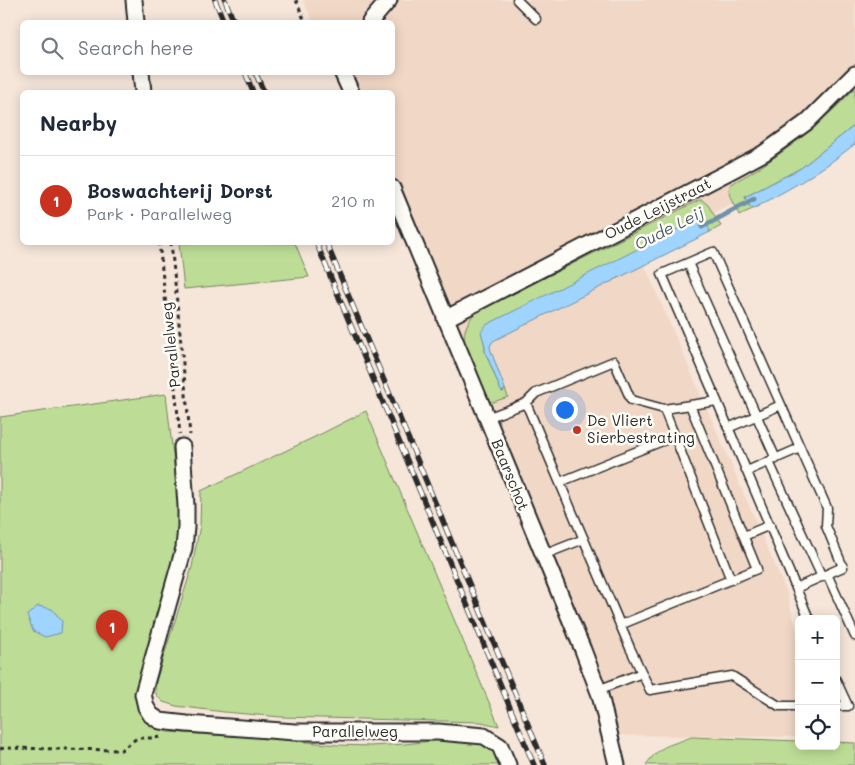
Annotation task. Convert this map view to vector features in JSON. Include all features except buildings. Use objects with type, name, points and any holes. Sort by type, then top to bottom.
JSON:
[{"type":"street","points":[[134,0],[136,20]]},
{"type":"street","points":[[372,20],[389,0]]},
{"type":"street","name":"Oude Leijstraat","points":[[446,319],[764,153],[807,122],[855,74]]},
{"type":"street","points":[[141,75],[143,90]]},
{"type":"street","points":[[343,75],[350,90]]},
{"type":"street","name":"Baarschot","points":[[395,195],[598,690],[618,765]]},
{"type":"street","name":"Parallelweg","points":[[182,447],[186,506],[184,548],[143,694],[146,707],[151,715],[160,721],[295,732],[438,732],[484,736],[500,746],[508,765]]},
{"type":"lane","points":[[517,0],[536,19]]},
{"type":"lane","points":[[796,588],[843,567],[826,526],[827,508],[713,252],[662,274],[807,615]]},
{"type":"lane","points":[[688,263],[757,416],[772,460],[824,576],[855,636]]},
{"type":"lane","points":[[487,418],[526,403],[536,392],[614,361],[631,400],[664,409],[717,401]]},
{"type":"lane","points":[[526,403],[620,625],[650,690],[732,676],[778,706],[795,706]]},
{"type":"lane","points":[[620,625],[757,569],[690,405]]},
{"type":"lane","points":[[728,428],[781,405]]},
{"type":"lane","points":[[664,409],[731,580]]},
{"type":"lane","points":[[560,482],[675,436]]},
{"type":"lane","points":[[747,471],[800,448]]},
{"type":"lane","points":[[744,536],[770,525]]},
{"type":"lane","points":[[543,555],[584,538]]},
{"type":"lane","points":[[598,690],[642,673]]},
{"type":"lane","points":[[840,689],[848,706],[840,706]]},
{"type":"path","points":[[296,0],[304,20]]},
{"type":"path","name":"Parallelweg","points":[[159,245],[182,447]]},
{"type":"path","points":[[171,245],[190,437],[182,447]]},
{"type":"path","points":[[0,749],[122,750],[137,738],[154,738],[167,735],[187,724]]},
{"type":"shaded area","points":[[303,0],[855,0],[855,125],[745,197],[638,250],[787,593],[795,624],[795,737],[599,735],[594,705],[588,688],[395,221],[395,90],[341,90],[334,75],[395,75],[395,20],[312,20]]},
{"type":"green space","points":[[855,88],[855,125],[801,168],[745,197],[750,207],[755,208],[739,215],[730,197],[730,185],[757,169],[796,141],[821,121]]},
{"type":"green space","points":[[699,200],[708,205],[721,226],[482,334],[485,351],[501,391],[503,392],[505,389],[508,397],[493,402],[488,401],[464,343],[466,329],[475,313]]},
{"type":"green space","points":[[179,245],[296,245],[309,277],[184,289]]},
{"type":"green space","points":[[166,394],[180,516],[178,544],[139,707],[147,721],[153,726],[168,732],[338,745],[370,746],[449,739],[494,740],[506,765],[0,765],[0,417]]},
{"type":"green space","points":[[366,411],[499,726],[481,722],[281,717],[176,706],[163,702],[155,692],[156,681],[192,567],[200,525],[201,491]]},
{"type":"green space","points":[[691,737],[795,741],[795,750],[840,750],[840,742],[855,743],[855,765],[646,765],[656,753],[671,744]]},
{"type":"water","points":[[855,125],[855,144],[801,182],[755,208],[750,207],[745,197],[801,168]]},
{"type":"water","points":[[702,217],[710,231],[708,233],[493,341],[490,346],[491,351],[505,389],[501,391],[485,351],[481,332],[486,325]]},
{"type":"water","points":[[38,606],[52,609],[62,621],[61,633],[45,637],[33,631],[27,615]]},
{"type":"waterway","name":"Oude Leij","points":[[702,227],[754,199]]},
{"type":"railway","points":[[215,0],[223,20]]},
{"type":"railway","points":[[225,0],[233,20]]},
{"type":"railway","points":[[246,75],[252,90]]},
{"type":"railway","points":[[256,75],[263,90]]},
{"type":"railway","points":[[317,245],[534,765]]},
{"type":"railway","points":[[327,245],[545,765]]},
{"type":"place","name":"De Vliert Sierbestrating","points":[[577,430]]},
{"type":"place","name":"Boswachterij Dorst","points":[[112,651]]}]
